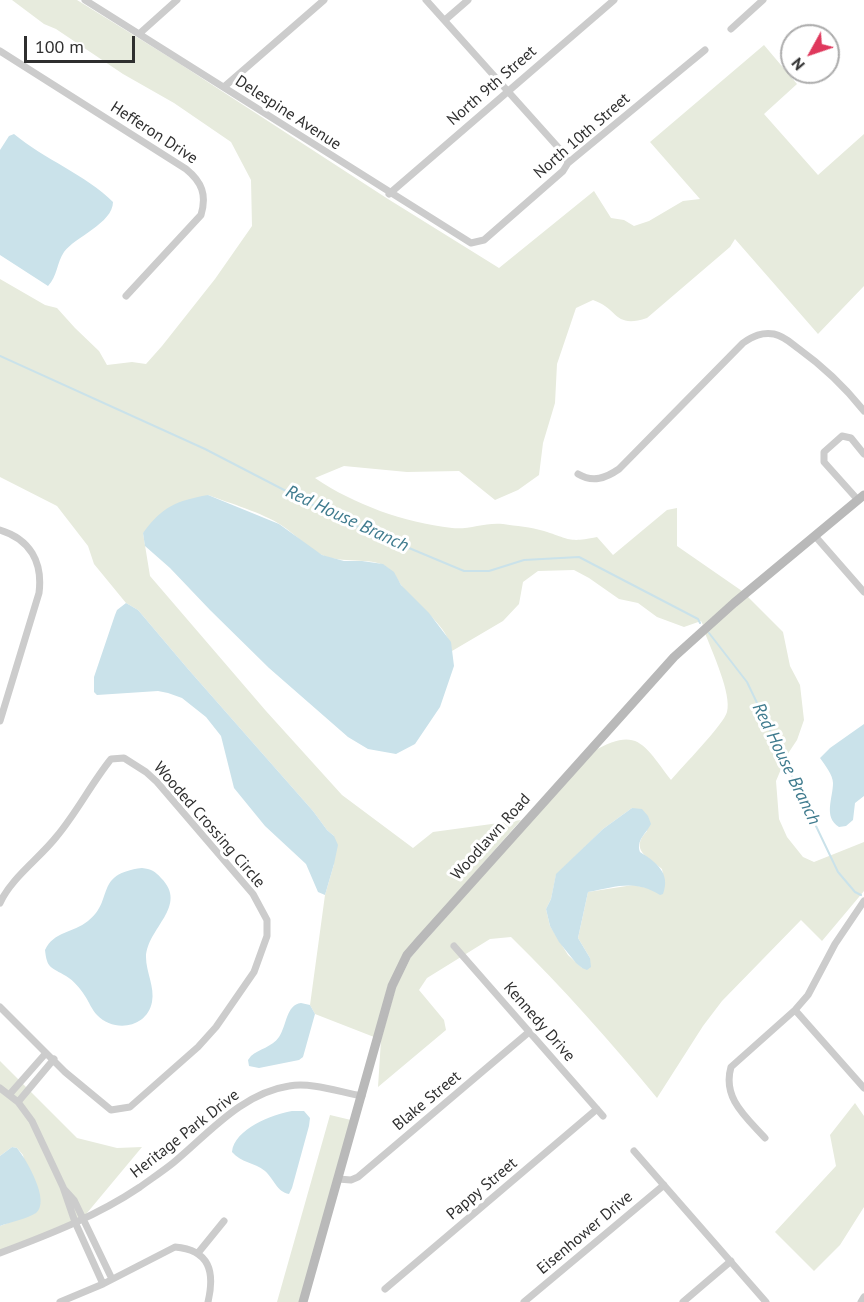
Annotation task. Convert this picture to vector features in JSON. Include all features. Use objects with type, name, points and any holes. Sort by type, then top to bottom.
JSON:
[{"type":"street","name":"Delespine Avenue","points":[[85,0],[466,242],[478,243]]},
{"type":"street","points":[[139,34],[177,0]]},
{"type":"street","points":[[224,87],[324,0]]},
{"type":"street","points":[[426,0],[566,155],[568,163]]},
{"type":"street","points":[[445,20],[468,0]]},
{"type":"street","name":"North 9th Street","points":[[389,194],[614,0]]},
{"type":"street","points":[[731,29],[763,0]]},
{"type":"street","name":"North 10th Street","points":[[478,243],[563,171],[568,163],[705,50]]},
{"type":"street","name":"Hefferon Drive","points":[[0,51],[186,169],[196,177],[204,191],[201,215],[126,296]]},
{"type":"street","points":[[578,474],[588,479],[596,479],[619,469],[744,343],[754,336],[763,334],[780,336],[820,365],[846,388],[864,411]]},
{"type":"street","points":[[861,497],[824,462],[824,452],[842,436],[851,438],[864,454]]},
{"type":"street","name":"Woodlawn Road","points":[[303,1302],[392,986],[403,962],[420,940],[674,657],[707,625],[861,497]]},
{"type":"street","points":[[0,530],[12,533],[33,554],[39,568],[40,582],[39,593],[0,721]]},
{"type":"street","points":[[815,536],[864,592]]},
{"type":"street","name":"Wooded Crossing Circle","points":[[0,903],[9,886],[40,857],[59,834],[111,759],[124,758],[157,782],[253,894],[267,920],[267,936],[254,972],[216,1027],[172,1071],[130,1107],[111,1110],[65,1072],[0,1007]]},
{"type":"street","points":[[765,1138],[732,1100],[728,1088],[730,1067],[795,1010],[808,995],[835,944],[864,901]]},
{"type":"street","name":"Kennedy Drive","points":[[454,946],[603,1116]]},
{"type":"street","points":[[795,1010],[864,1088]]},
{"type":"street","name":"Blake Street","points":[[338,1179],[351,1180],[358,1177],[529,1032]]},
{"type":"street","points":[[9,1095],[46,1053]]},
{"type":"street","points":[[18,1102],[54,1059]]},
{"type":"street","name":"Heritage Park Drive","points":[[0,1253],[53,1233],[138,1188],[170,1165],[235,1110],[270,1091],[291,1085],[318,1087],[362,1096]]},
{"type":"street","points":[[0,1088],[18,1102],[32,1121],[104,1284]]},
{"type":"street","name":"Pappy Street","points":[[385,1289],[597,1109]]},
{"type":"street","points":[[634,1151],[766,1302]]},
{"type":"street","name":"Eisenhower Drive","points":[[524,1302],[664,1185]]},
{"type":"street","points":[[63,1187],[74,1200],[112,1279]]},
{"type":"street","points":[[198,1253],[224,1221]]},
{"type":"street","points":[[60,1302],[104,1284],[175,1247],[186,1248],[198,1253],[211,1273],[212,1285],[208,1302]]},
{"type":"street","points":[[683,1302],[731,1261]]},
{"type":"street","points":[[861,1302],[864,1297]]},
{"type":"shaded area","points":[[12,0],[77,0],[499,268],[594,191],[611,218],[624,220],[634,226],[649,221],[683,201],[700,199],[650,142],[764,45],[780,64],[780,84],[797,84],[764,114],[818,175],[864,134],[864,286],[818,334],[735,239],[730,247],[647,318],[636,321],[622,320],[608,308],[593,300],[576,308],[557,364],[555,403],[543,443],[539,475],[518,490],[495,500],[459,471],[407,472],[344,466],[315,478],[363,504],[398,517],[452,528],[503,524],[539,530],[569,539],[597,537],[613,555],[667,510],[677,508],[677,546],[742,591],[703,625],[701,621],[684,627],[657,617],[638,603],[619,599],[574,570],[538,571],[523,582],[519,604],[503,621],[452,651],[440,626],[405,590],[388,568],[379,563],[330,558],[322,555],[281,525],[246,508],[208,495],[143,533],[150,576],[342,795],[413,848],[433,832],[521,820],[404,953],[388,985],[374,1037],[315,1014],[310,1005],[325,895],[334,864],[334,836],[138,610],[126,603],[94,564],[88,546],[57,506],[0,477],[0,279],[45,305],[57,308],[99,351],[107,365],[132,362],[146,364],[215,279],[252,226],[251,180],[231,142],[174,103],[123,74],[56,29],[44,24]]},
{"type":"shaded area","points":[[747,596],[783,632],[790,666],[800,685],[804,720],[797,740],[787,755],[776,781],[779,819],[787,837],[803,857],[814,862],[864,842],[864,891],[822,941],[801,920],[722,1001],[703,1026],[657,1098],[586,1016],[511,937],[490,939],[427,978],[419,990],[444,1020],[446,1030],[378,1087],[381,1040],[396,987],[411,957],[592,752],[619,740],[638,742],[653,756],[671,780],[724,718],[727,712],[727,695],[705,633]],"holes":[[[632,808],[647,831],[642,838],[640,848],[646,857],[662,869],[665,885],[648,888],[633,885],[588,892],[578,938],[590,958],[582,968],[568,955],[550,926],[546,909],[551,899],[556,875],[603,829]]]},
{"type":"shaded area","points":[[0,1061],[77,1138],[117,1148],[142,1147],[82,1219],[0,1251],[0,1226],[35,1213],[23,1155],[17,1148],[12,1147],[0,1156]]},
{"type":"shaded area","points":[[855,1103],[864,1116],[864,1207],[840,1245],[814,1271],[775,1232],[836,1166],[830,1135]]},
{"type":"shaded area","points":[[330,1115],[351,1120],[299,1302],[277,1302]]},
{"type":"water","points":[[14,134],[90,183],[113,202],[107,217],[64,252],[48,286],[0,255],[0,150],[9,136]]},
{"type":"water","points":[[208,495],[279,524],[322,555],[344,561],[383,564],[394,572],[401,585],[429,613],[451,642],[454,666],[440,707],[415,744],[396,754],[368,749],[348,737],[269,668],[170,568],[145,546],[143,533],[164,511],[187,500]]},
{"type":"water","points":[[126,603],[138,610],[334,836],[338,845],[325,895],[318,892],[306,864],[265,826],[234,788],[221,736],[206,717],[182,698],[168,693],[158,691],[97,695],[94,692],[94,677],[115,615],[117,610]]},
{"type":"water","points":[[864,724],[864,796],[855,803],[853,820],[846,826],[839,827],[834,823],[830,813],[833,780],[820,758]]},
{"type":"water","points":[[632,808],[642,809],[648,816],[651,824],[640,841],[639,848],[640,852],[660,869],[665,880],[665,887],[663,894],[660,895],[642,887],[633,886],[588,892],[578,938],[590,958],[591,967],[587,970],[576,963],[559,942],[550,926],[546,909],[551,899],[556,874],[603,829]]},
{"type":"water","points":[[142,868],[153,871],[159,876],[168,888],[171,898],[169,908],[148,946],[146,957],[152,991],[149,1011],[137,1022],[121,1026],[104,1021],[97,1015],[77,985],[49,964],[45,950],[53,939],[82,925],[96,913],[110,882],[117,876]]},
{"type":"water","points":[[301,1003],[310,1005],[315,1014],[303,1057],[299,1060],[259,1068],[249,1066],[248,1060],[251,1056],[269,1046],[279,1037],[292,1007]]},
{"type":"water","points":[[292,1111],[304,1111],[310,1118],[289,1194],[279,1188],[265,1171],[232,1152],[234,1144],[247,1130],[265,1119]]},
{"type":"water","points":[[12,1147],[17,1148],[21,1153],[36,1180],[41,1199],[40,1207],[32,1215],[0,1226],[0,1156]]},
{"type":"waterway","name":"Red House Branch","points":[[0,356],[205,449],[342,520],[464,571],[489,571],[524,560],[579,557],[698,619],[700,623]]},
{"type":"waterway","name":"Red House Branch","points":[[709,633],[747,682],[838,872],[855,892],[861,895]]}]
